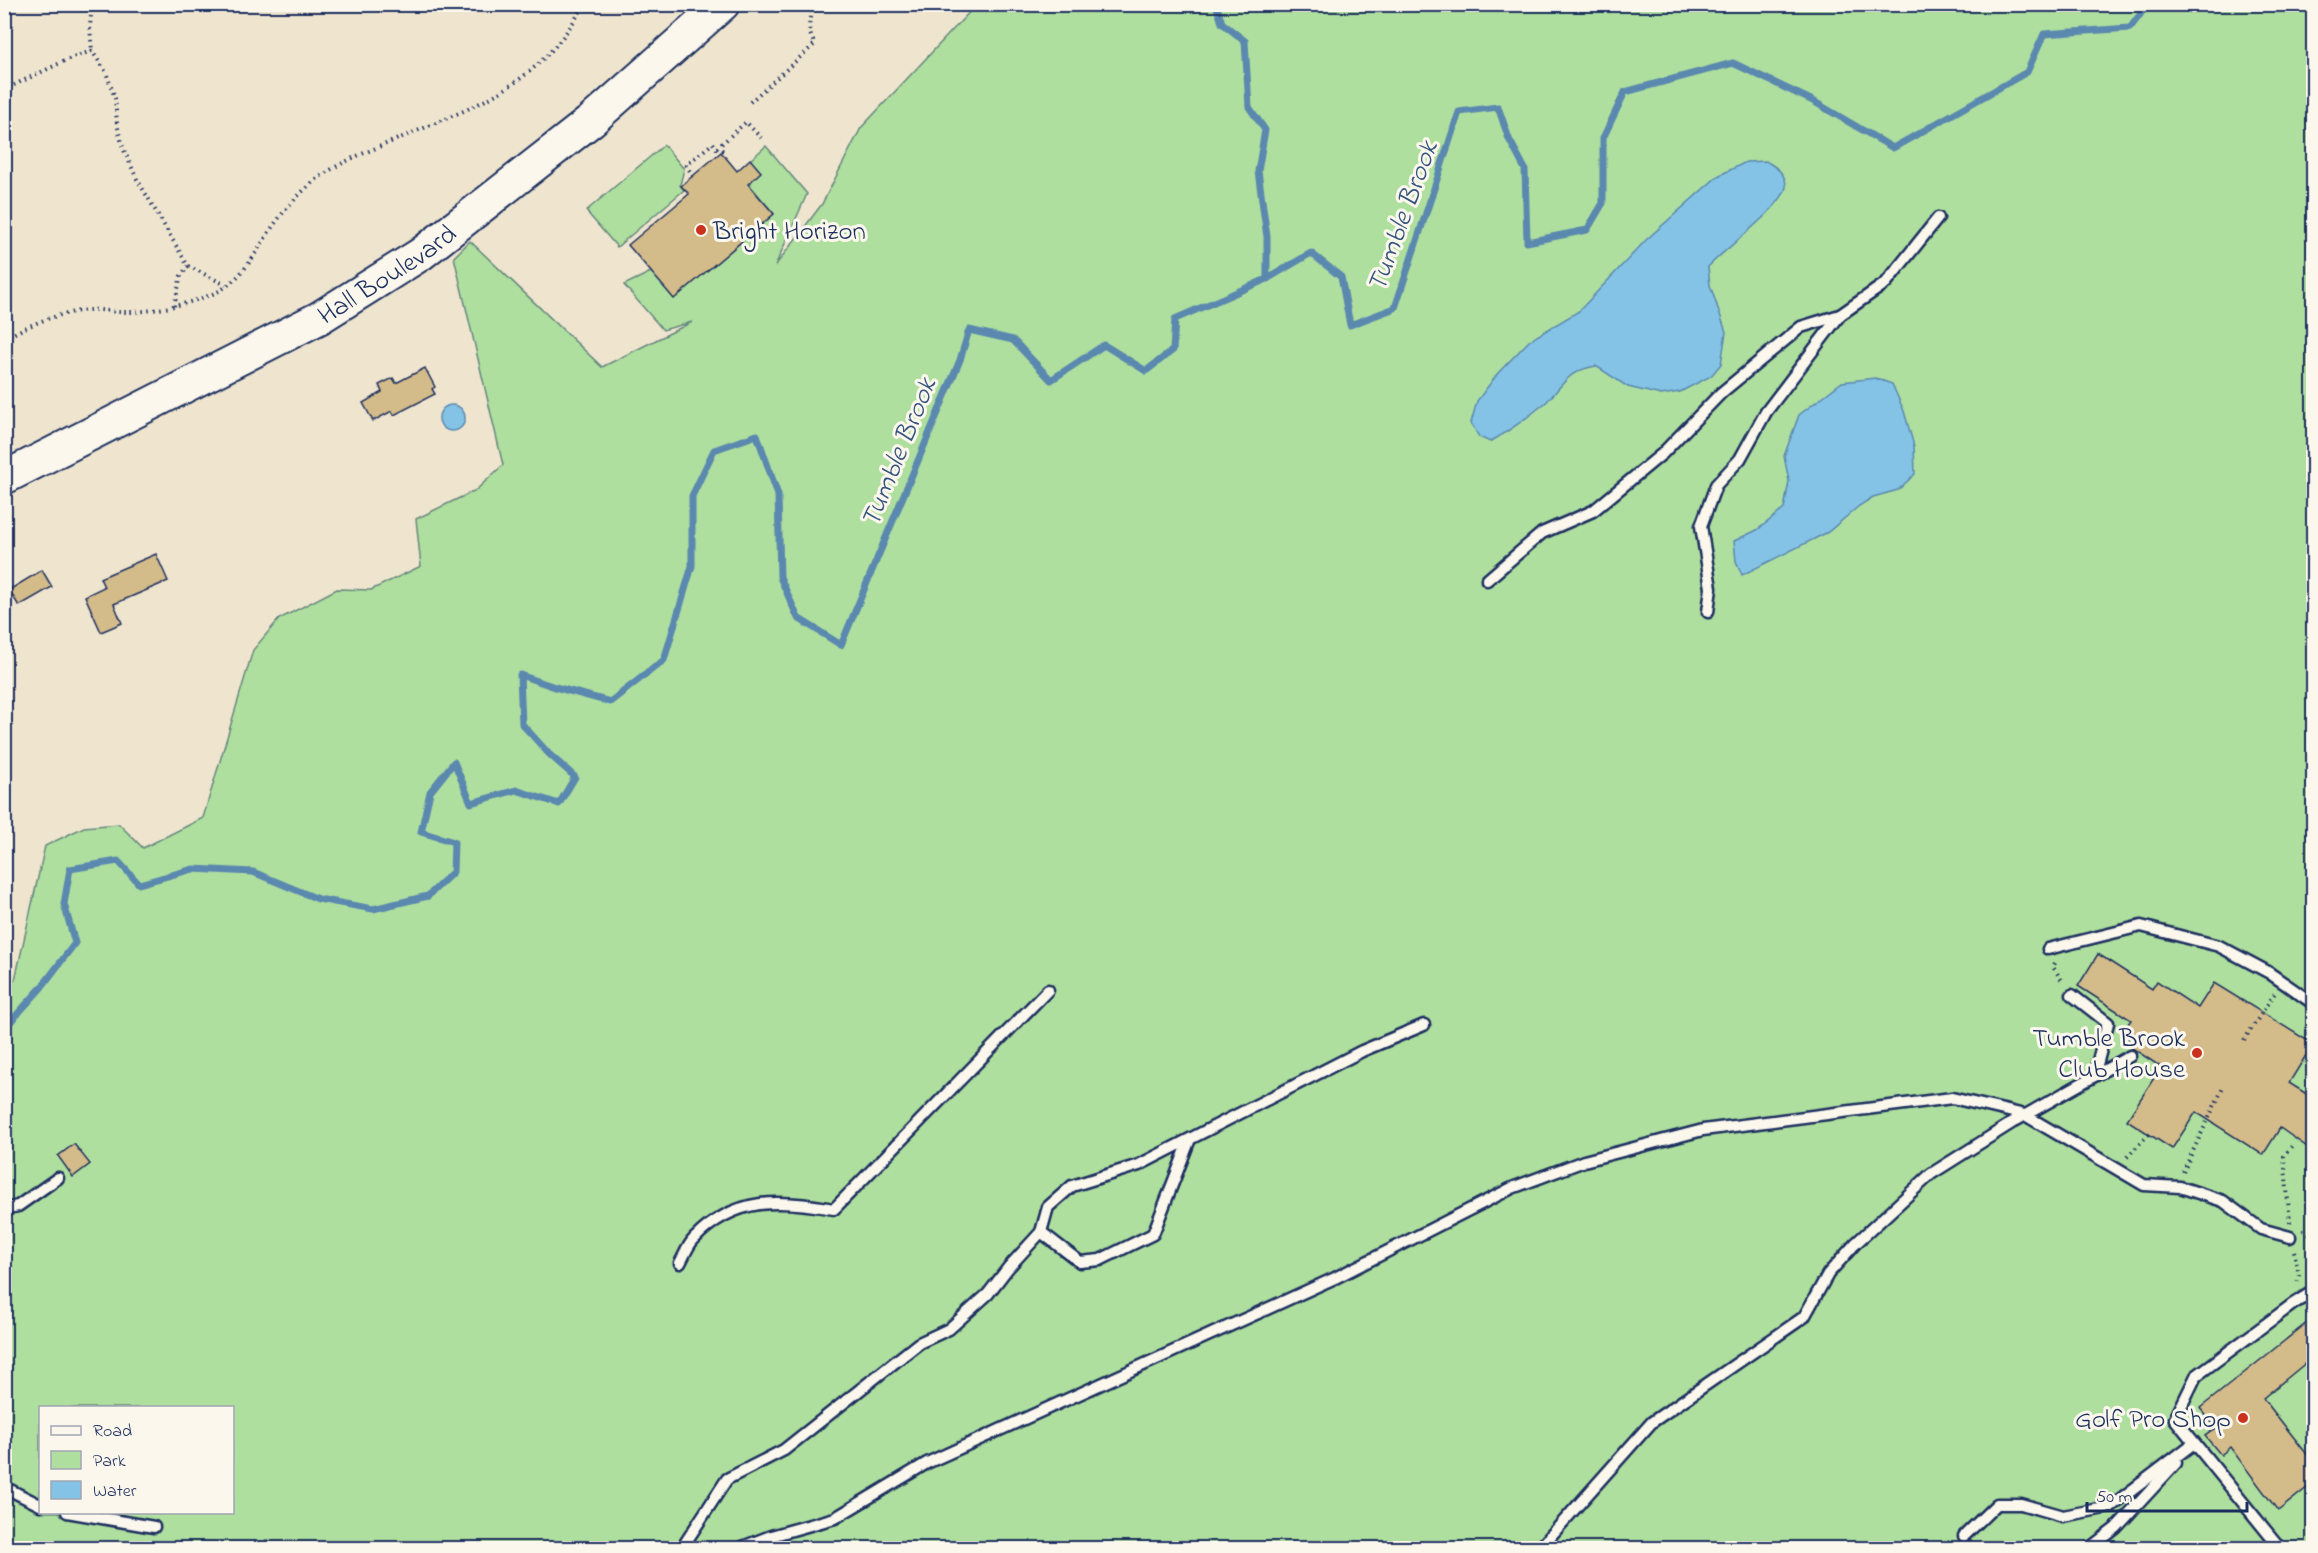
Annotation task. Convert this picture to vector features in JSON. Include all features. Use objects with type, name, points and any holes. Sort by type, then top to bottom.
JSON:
[{"type":"main road","name":"Hall Boulevard","points":[[4,478],[319,318],[421,254],[592,120],[723,4]]},
{"type":"lane","points":[[1486,580],[1542,533],[1593,511],[1662,454],[1721,393],[1801,327],[1840,315],[1886,283],[1938,219]]},
{"type":"lane","points":[[1708,612],[1711,588],[1701,526],[1716,485],[1740,459],[1766,412],[1840,315]]},
{"type":"lane","points":[[2048,949],[2141,926],[2219,946],[2268,972],[2313,1004]]},
{"type":"lane","points":[[680,1263],[693,1240],[726,1213],[767,1202],[805,1203],[834,1209],[1048,990]]},
{"type":"lane","points":[[2072,995],[2108,1023],[2094,1076]]},
{"type":"lane","points":[[682,1548],[727,1479],[784,1450],[919,1343],[949,1329],[988,1294],[1041,1232],[1048,1207],[1072,1186],[1139,1164],[1362,1052],[1424,1025]]},
{"type":"lane","points":[[1540,1548],[1652,1422],[1804,1317],[1835,1266],[1855,1244],[1931,1174],[2025,1115],[2130,1056]]},
{"type":"lane","points":[[740,1548],[771,1536],[835,1518],[927,1463],[1335,1278],[1512,1188],[1584,1161],[1703,1130],[1952,1098],[2025,1115],[2144,1185],[2180,1187],[2223,1201],[2261,1229],[2290,1237]]},
{"type":"lane","points":[[1041,1232],[1080,1262],[1100,1260],[1153,1234],[1190,1139]]},
{"type":"lane","points":[[4,1209],[18,1206],[58,1178]]},
{"type":"lane","points":[[2280,1548],[2175,1419],[2196,1376],[2284,1310],[2313,1292]]},
{"type":"lane","points":[[1964,1536],[1997,1504],[2021,1504],[2063,1516],[2110,1507],[2194,1443]]},
{"type":"lane","points":[[2090,1548],[2116,1528],[2194,1443]]},
{"type":"lane","points":[[4,1487],[39,1504]]},
{"type":"lane","points":[[79,1514],[154,1527]]},
{"type":"path","points":[[92,4],[90,27],[92,51],[106,72],[112,90],[123,148],[137,179],[188,266],[226,285]]},
{"type":"path","points":[[4,339],[62,315],[91,310],[123,312],[174,306],[213,294],[236,278],[258,252],[278,219],[312,183],[345,160],[490,98],[546,57],[567,32],[585,4]]},
{"type":"path","points":[[750,102],[814,44],[808,29],[812,4]]},
{"type":"path","points":[[4,92],[12,86],[92,51]]},
{"type":"path","points":[[717,149],[746,122],[761,138]]},
{"type":"path","points":[[693,176],[686,165],[713,142],[717,149],[726,151]]},
{"type":"path","points":[[174,306],[181,276],[188,266]]},
{"type":"path","points":[[2061,946],[2054,967],[2072,995]]},
{"type":"path","points":[[2244,1040],[2283,982]]},
{"type":"path","points":[[2182,1175],[2223,1089]]},
{"type":"path","points":[[2116,1168],[2149,1134]]},
{"type":"green space","points":[[976,5],[2313,5],[2313,1548],[5,1548],[5,986],[15,980],[45,846],[84,827],[119,824],[143,848],[203,818],[253,650],[279,619],[337,589],[371,590],[421,566],[416,519],[476,490],[503,465],[454,257],[470,241],[602,367],[692,322],[663,330],[624,285],[651,272],[674,298],[774,214],[750,185],[753,179],[742,167],[766,146],[807,194],[775,266],[822,204],[861,128]]},
{"type":"green space","points":[[664,145],[684,169],[680,185],[684,190],[617,247],[586,211]]},
{"type":"water","points":[[1766,161],[1779,170],[1783,176],[1786,184],[1784,192],[1767,214],[1708,267],[1710,285],[1726,332],[1721,364],[1711,376],[1680,392],[1661,395],[1628,387],[1596,366],[1586,368],[1571,375],[1544,404],[1504,433],[1490,442],[1479,437],[1471,423],[1477,401],[1498,373],[1530,340],[1579,311],[1647,239],[1718,176],[1746,162]]},
{"type":"water","points":[[1875,378],[1892,384],[1904,411],[1914,446],[1915,474],[1898,490],[1873,497],[1859,506],[1828,532],[1742,575],[1736,561],[1734,541],[1757,530],[1784,509],[1789,481],[1784,456],[1799,415],[1842,382]]},
{"type":"water","points":[[452,405],[461,409],[465,418],[461,427],[452,431],[443,427],[439,418],[443,409]]},
{"type":"building","name":"Bright Horizon","points":[[721,152],[737,171],[750,159],[761,172],[748,184],[774,214],[674,299],[628,245],[689,194],[681,186]]},
{"type":"building","points":[[425,368],[435,387],[432,389],[435,394],[394,415],[392,411],[373,421],[363,403],[382,392],[379,385],[393,378],[396,383]]},
{"type":"building","points":[[156,554],[168,581],[114,604],[122,623],[101,632],[85,596],[104,587],[100,578]]},
{"type":"building","points":[[42,570],[52,587],[19,606],[9,590]]},
{"type":"building","name":"Tumble Brook Club House","points":[[2098,954],[2152,989],[2157,981],[2198,1008],[2214,983],[2313,1044],[2289,1083],[2313,1098],[2313,1151],[2280,1128],[2263,1155],[2196,1112],[2172,1149],[2127,1120],[2161,1067],[2126,1044],[2133,1033],[2125,1028],[2131,1020],[2078,986]]},
{"type":"building","points":[[74,1144],[90,1164],[73,1177],[58,1156]]},
{"type":"building","name":"Golf Pro Shop","points":[[2313,1318],[2313,1357],[2263,1398],[2313,1462],[2313,1483],[2278,1511],[2230,1447],[2221,1455],[2205,1436],[2216,1428],[2200,1408]]},
{"type":"waterway","points":[[1216,4],[1222,23],[1245,41],[1249,107],[1265,130],[1258,171],[1267,237],[1267,279]]},
{"type":"waterway","name":"Tumble Brook","points":[[4,1029],[41,988],[75,943],[64,904],[70,869],[118,861],[139,884],[193,869],[253,872],[318,899],[373,909],[428,896],[453,872],[454,842],[421,832],[430,792],[454,762],[471,803],[516,790],[559,804],[575,777],[549,754],[522,724],[520,675],[610,702],[664,660],[692,566],[692,496],[714,450],[757,435],[778,495],[780,577],[798,618],[841,645],[960,360],[969,330],[1013,340],[1051,380],[1104,345],[1146,371],[1173,350],[1175,319],[1267,279],[1311,253],[1341,277],[1350,325],[1395,308],[1459,112],[1498,107],[1509,139],[1525,169],[1527,242],[1587,230],[1603,203],[1603,138],[1625,92],[1733,63],[1813,101],[1893,148],[2027,72],[2044,34],[2130,28],[2148,4]]},
{"type":"place","name":"Bright Horizon","points":[[701,230]]},
{"type":"place","name":"Tumble Brook Club House","points":[[2197,1053]]},
{"type":"place","name":"Golf Pro Shop","points":[[2243,1418]]}]
